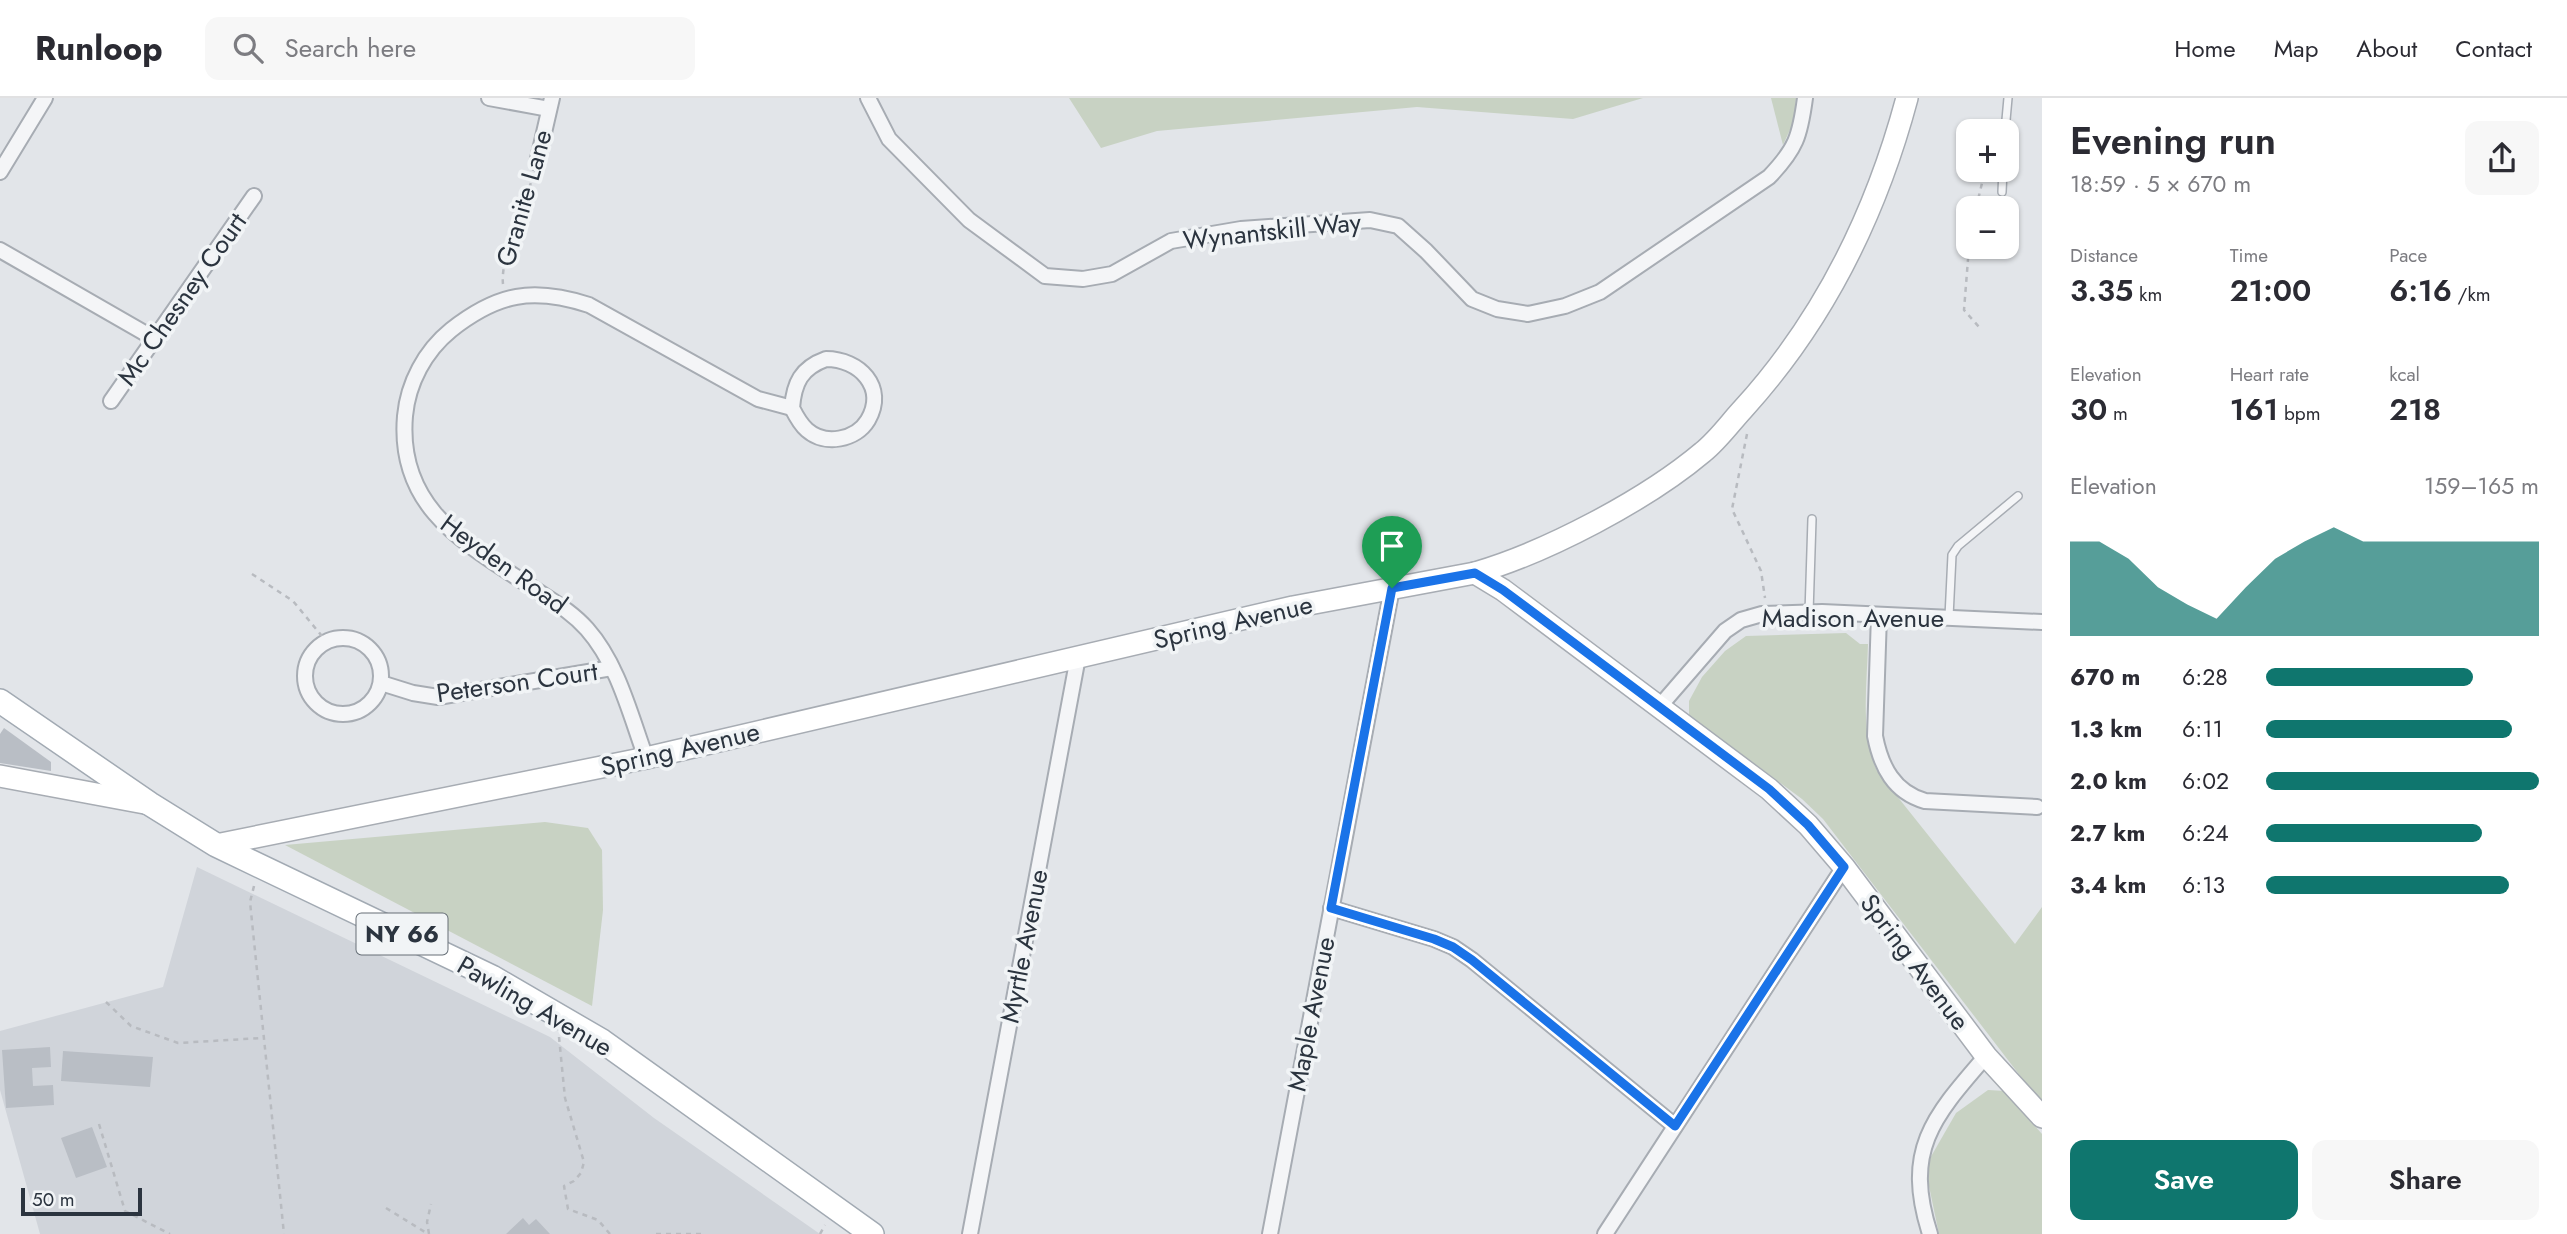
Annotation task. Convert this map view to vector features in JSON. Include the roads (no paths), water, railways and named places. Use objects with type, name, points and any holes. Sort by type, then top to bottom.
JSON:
[{"type":"main road","name":"Pawling Avenue","points":[[0,701],[150,804],[216,845],[492,977],[558,1013],[603,1041],[872,1234]]},
{"type":"street","points":[[0,172],[45,98]]},
{"type":"street","points":[[489,98],[550,104]]},
{"type":"street","name":"Wynantskill Way","points":[[868,98],[889,139],[969,220],[1045,276],[1083,279],[1112,274],[1171,241],[1194,237],[1241,229],[1370,220],[1398,226],[1472,299],[1497,309],[1528,314],[1565,306],[1600,292],[1769,177],[1786,160],[1800,134],[1805,98]]},
{"type":"street","points":[[1475,573],[1501,565],[1553,542],[1637,499],[1704,451],[1764,386],[1812,321],[1864,226],[1907,98]]},
{"type":"street","name":"Granite Lane","points":[[537,163],[550,104]]},
{"type":"street","name":"Mc Chesney Court","points":[[111,401],[254,196]]},
{"type":"street","points":[[0,250],[155,339]]},
{"type":"street","name":"Heyden Road","points":[[646,758],[612,668],[588,630],[573,614],[446,528],[428,507],[415,484],[406,458],[406,407],[414,377],[429,353],[450,331],[480,310],[504,298],[536,294],[589,305],[758,399],[792,408]]},
{"type":"street","points":[[826,359],[852,363],[870,382],[873,408],[858,431],[846,437],[833,440],[820,438],[808,431],[792,408],[796,383],[803,372],[826,359]]},
{"type":"street","name":"Spring Avenue","points":[[216,845],[646,758],[1293,607],[1475,573],[1496,584],[1660,706],[1769,789],[1808,825],[1844,867],[1986,1056],[2042,1117]]},
{"type":"street","name":"Maple Avenue","points":[[1270,1234],[1392,588]]},
{"type":"street","name":"Madison Avenue","points":[[1660,706],[1725,631],[1741,620],[1762,614],[1879,615],[2042,622]]},
{"type":"street","points":[[1879,615],[1875,736],[1878,751],[1891,779],[1911,797],[1925,802],[2040,810]]},
{"type":"street","points":[[350,638],[362,642],[378,659],[381,683],[376,695],[356,712],[330,712],[318,705],[309,695],[305,669],[309,657],[326,641],[350,638]]},
{"type":"street","name":"Myrtle Avenue","points":[[970,1234],[1078,657]]},
{"type":"street","name":"Peterson Court","points":[[381,683],[438,697],[612,668]]},
{"type":"street","points":[[0,776],[150,804]]},
{"type":"street","points":[[1605,1234],[1844,867]]},
{"type":"street","points":[[1331,908],[1453,947],[1675,1126]]},
{"type":"street","points":[[1930,1234],[1921,1206],[1919,1166],[1924,1143],[1947,1102],[1986,1056]]},
{"type":"lane","points":[[2006,119],[2008,98]]},
{"type":"lane","points":[[2002,182],[2002,192]]},
{"type":"lane","points":[[1949,618],[1952,555],[1958,546],[2018,496]]},
{"type":"lane","points":[[1809,613],[1812,519]]}]
